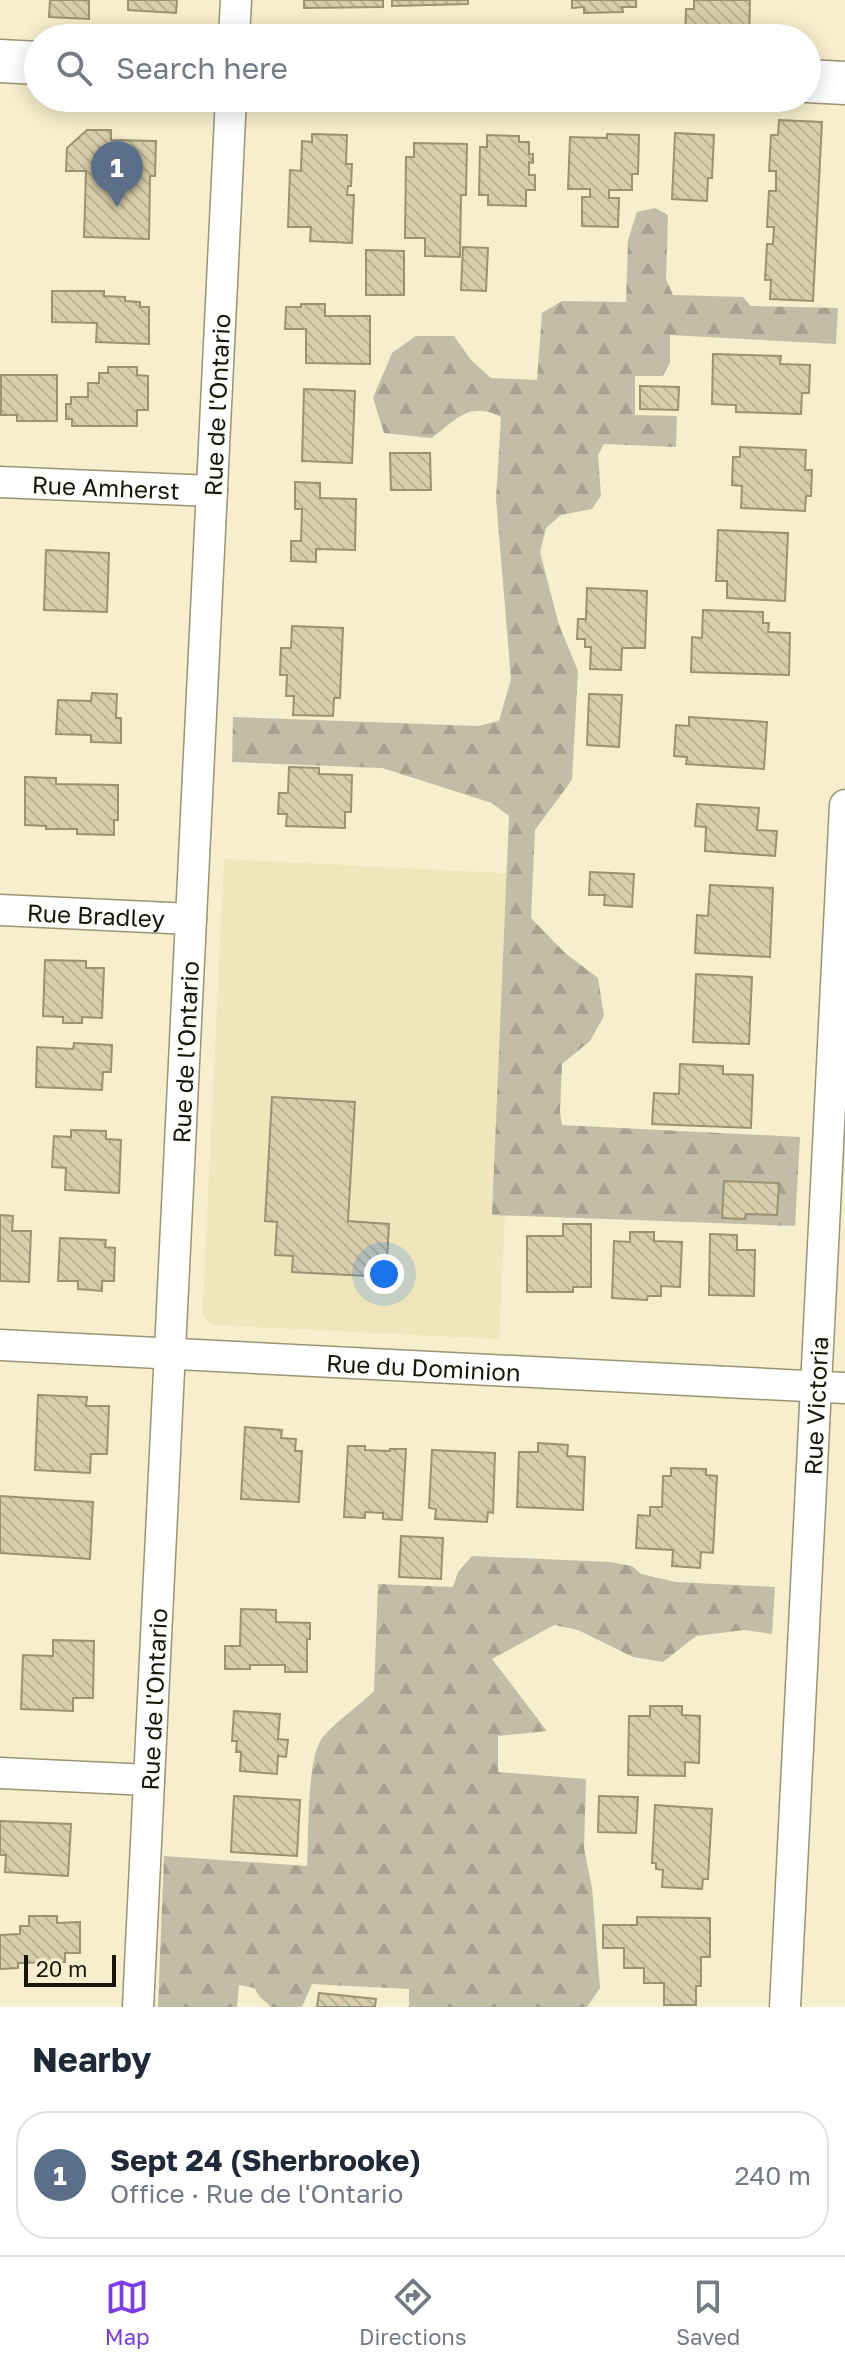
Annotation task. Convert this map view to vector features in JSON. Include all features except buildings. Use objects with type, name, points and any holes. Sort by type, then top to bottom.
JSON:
[{"type":"street","points":[[235,24],[236,0]]},
{"type":"street","points":[[0,61],[24,62]]},
{"type":"street","points":[[821,82],[845,83]]},
{"type":"street","name":"Rue de l'Ontario","points":[[138,2007],[230,112]]},
{"type":"street","name":"Rue Amherst","points":[[0,482],[212,491]]},
{"type":"street","name":"Rue Victoria","points":[[785,2007],[830,1388],[845,805]]},
{"type":"street","name":"Rue Bradley","points":[[0,910],[191,919]]},
{"type":"street","name":"Rue du Dominion","points":[[0,1345],[830,1388]]},
{"type":"street","points":[[0,1773],[149,1780]]},
{"type":"shaded area","points":[[224,859],[521,874],[499,1339],[216,1325],[207,1321],[203,1303]]},
{"type":"green space","points":[[655,208],[668,215],[666,279],[673,295],[743,297],[751,306],[838,308],[836,344],[670,335],[670,362],[663,376],[635,376],[635,415],[677,416],[676,447],[604,444],[598,455],[601,496],[592,509],[561,515],[546,528],[540,552],[559,625],[578,671],[572,780],[535,830],[531,918],[565,953],[598,978],[604,1016],[590,1041],[562,1064],[562,1125],[800,1137],[795,1226],[492,1215],[509,816],[492,803],[382,768],[232,762],[233,717],[478,726],[499,721],[511,679],[496,499],[501,417],[480,411],[464,414],[432,438],[384,433],[373,398],[392,353],[416,336],[454,336],[471,360],[491,378],[537,380],[542,313],[562,301],[626,302],[628,240],[637,212]]},
{"type":"green space","points":[[472,1556],[610,1562],[632,1566],[641,1574],[676,1582],[775,1587],[772,1634],[744,1630],[696,1636],[663,1662],[633,1657],[578,1630],[554,1625],[492,1659],[547,1731],[498,1736],[498,1772],[586,1779],[584,1848],[592,1888],[600,1988],[587,2007],[409,2007],[409,1989],[312,1984],[302,2007],[271,2007],[255,1988],[239,1985],[237,2007],[158,2007],[164,1856],[307,1866],[311,1779],[318,1747],[329,1731],[374,1691],[378,1584],[453,1587],[458,1572]]},
{"type":"place","name":"Sept 24 (Sherbrooke)","points":[[117,207]]}]
